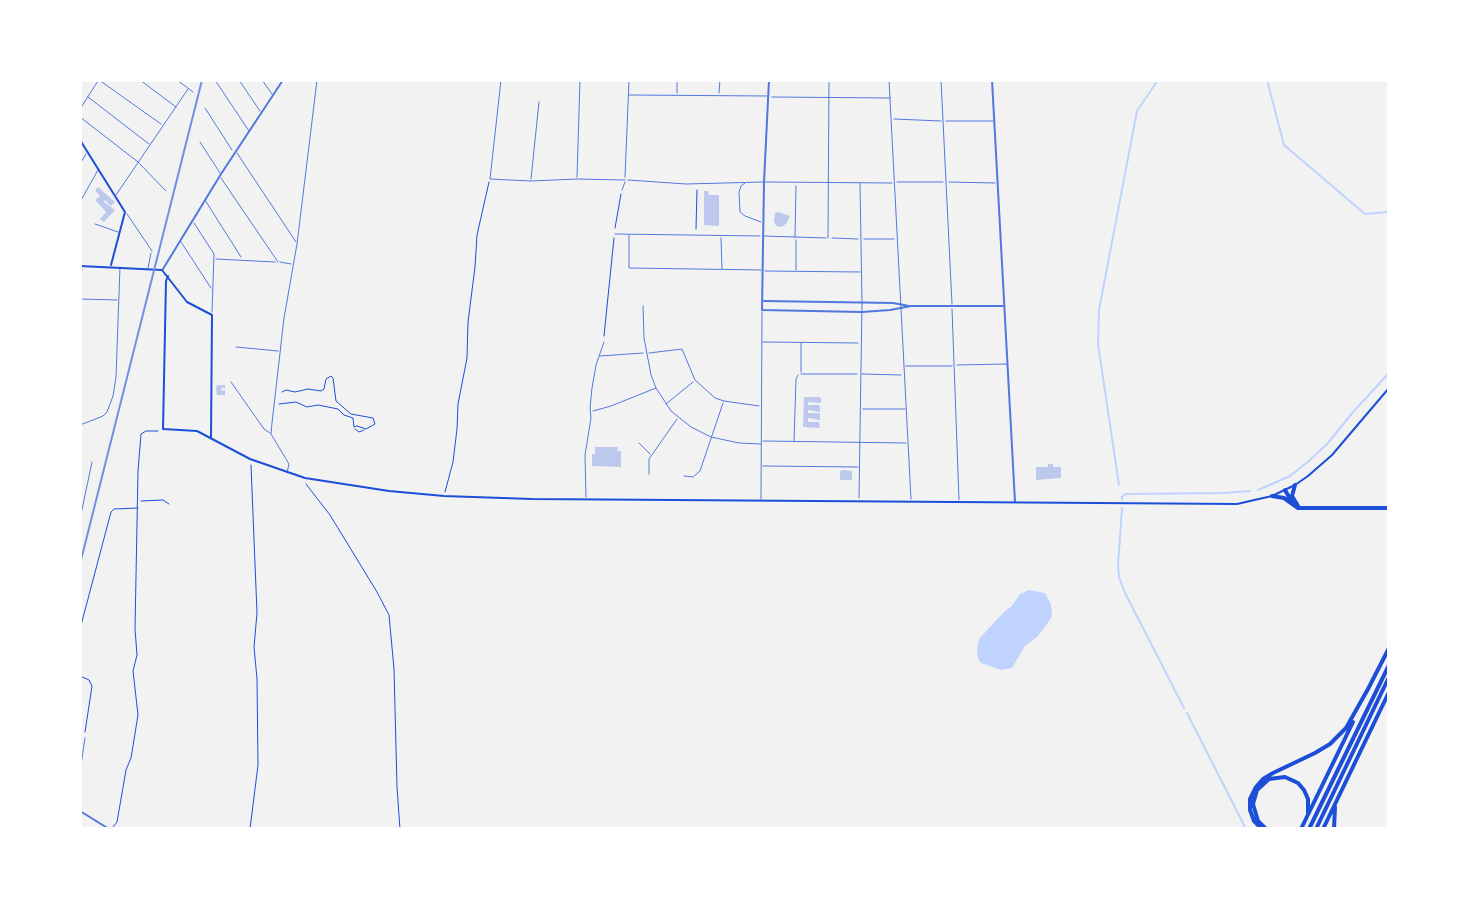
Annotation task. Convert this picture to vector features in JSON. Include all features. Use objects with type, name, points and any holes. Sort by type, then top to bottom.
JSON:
[{"type":"highway","points":[[1295,485],[1292,496],[1300,508]]},
{"type":"highway","points":[[1285,490],[1300,508]]},
{"type":"highway","points":[[1285,490],[1286,500]]},
{"type":"highway","points":[[1272,496],[1300,508],[1389,508]]},
{"type":"highway","points":[[1301,829],[1389,648]]},
{"type":"highway","points":[[1309,829],[1389,665]]},
{"type":"highway","points":[[1316,829],[1389,677]]},
{"type":"highway","points":[[1264,829],[1254,821],[1250,810],[1250,799],[1256,787],[1273,773],[1330,744],[1346,728],[1368,689]]},
{"type":"highway","points":[[1323,829],[1389,692]]},
{"type":"highway","points":[[1264,829],[1253,809],[1253,799],[1262,784],[1277,777],[1290,779],[1304,790],[1308,808],[1304,823]]},
{"type":"highway","points":[[1334,829],[1334,813],[1340,793]]},
{"type":"main road","points":[[80,140],[125,212],[111,266]]},
{"type":"main road","points":[[82,266],[162,270],[187,302],[212,315],[211,439]]},
{"type":"main road","points":[[168,276],[163,429],[191,430],[250,459],[305,478],[389,491],[444,496],[586,499],[1244,504],[1295,485],[1332,455],[1389,388]]},
{"type":"street","points":[[80,109],[99,80],[163,125]]},
{"type":"street","points":[[140,80],[176,107]]},
{"type":"street","points":[[177,80],[193,92]]},
{"type":"street","points":[[215,80],[249,131]]},
{"type":"street","points":[[239,80],[261,112]]},
{"type":"street","points":[[262,80],[272,95]]},
{"type":"street","points":[[162,270],[283,80]]},
{"type":"street","points":[[271,434],[317,80]]},
{"type":"street","points":[[501,80],[490,179],[697,184],[998,183]]},
{"type":"street","points":[[577,179],[580,80]]},
{"type":"street","points":[[622,190],[629,80]]},
{"type":"street","points":[[677,80],[677,96]]},
{"type":"street","points":[[719,96],[720,80]]},
{"type":"street","points":[[761,501],[764,182],[769,80]]},
{"type":"street","points":[[828,238],[829,80]]},
{"type":"street","points":[[889,80],[911,502]]},
{"type":"street","points":[[941,80],[959,502]]},
{"type":"street","points":[[992,81],[1015,503]]},
{"type":"street","points":[[116,195],[188,89]]},
{"type":"street","points":[[629,95],[890,98]]},
{"type":"street","points":[[88,97],[150,145]]},
{"type":"street","points":[[531,181],[539,102]]},
{"type":"street","points":[[205,108],[297,244]]},
{"type":"street","points":[[80,117],[138,162],[166,191]]},
{"type":"street","points":[[891,119],[995,120]]},
{"type":"street","points":[[200,142],[278,262]]},
{"type":"street","points":[[80,164],[87,152]]},
{"type":"street","points":[[80,202],[98,170]]},
{"type":"street","points":[[746,183],[739,190],[739,210],[745,216],[764,222]]},
{"type":"street","points":[[796,183],[796,271]]},
{"type":"street","points":[[859,501],[862,312],[860,183]]},
{"type":"street","points":[[204,200],[241,259]]},
{"type":"street","points":[[125,212],[152,251],[148,269]]},
{"type":"street","points":[[192,220],[214,254],[212,315]]},
{"type":"street","points":[[95,224],[120,233]]},
{"type":"street","points":[[615,234],[897,240]]},
{"type":"street","points":[[629,235],[629,268],[862,272]]},
{"type":"street","points":[[721,235],[722,269]]},
{"type":"street","points":[[180,240],[212,290]]},
{"type":"street","points":[[214,260],[292,264]]},
{"type":"street","points":[[80,275],[82,266]]},
{"type":"street","points":[[80,425],[107,412],[116,383],[120,267]]},
{"type":"street","points":[[80,299],[119,300]]},
{"type":"street","points":[[762,301],[900,303],[911,306]]},
{"type":"street","points":[[643,306],[646,353],[656,388],[666,404],[691,427],[730,442],[908,444]]},
{"type":"street","points":[[762,310],[862,312],[911,306],[1004,306]]},
{"type":"street","points":[[586,499],[585,455],[590,411],[596,365],[604,342]]},
{"type":"street","points":[[762,342],[860,343]]},
{"type":"street","points":[[801,343],[801,374]]},
{"type":"street","points":[[236,347],[280,352]]},
{"type":"street","points":[[600,356],[682,349],[695,380],[715,398],[761,406]]},
{"type":"street","points":[[906,366],[1008,364]]},
{"type":"street","points":[[794,441],[796,379],[801,374],[904,375]]},
{"type":"street","points":[[666,404],[695,380]]},
{"type":"street","points":[[231,382],[288,461],[287,473]]},
{"type":"street","points":[[590,411],[656,388]]},
{"type":"street","points":[[684,476],[693,477],[700,471],[724,401]]},
{"type":"street","points":[[860,409],[906,409]]},
{"type":"street","points":[[649,474],[649,459],[679,417]]},
{"type":"street","points":[[639,443],[652,456]]},
{"type":"street","points":[[80,519],[92,462]]},
{"type":"street","points":[[761,466],[859,467]]},
{"type":"street","points":[[80,493],[86,494]]},
{"type":"street","points":[[80,772],[85,738]]},
{"type":"street","points":[[80,811],[110,829]]},
{"type":"path","points":[[444,496],[453,462],[458,404],[467,358],[477,235],[490,179]]},
{"type":"path","points":[[696,235],[697,184]]},
{"type":"path","points":[[604,342],[622,190]]},
{"type":"path","points":[[274,404],[296,402],[307,407],[318,405],[338,409],[353,418],[354,427],[359,432],[375,424],[373,418],[351,414],[336,401],[331,376],[326,379],[321,391],[286,390],[281,396]]},
{"type":"path","points":[[275,394],[281,396]]},
{"type":"path","points":[[281,396],[283,403]]},
{"type":"path","points":[[354,427],[366,429]]},
{"type":"path","points":[[110,829],[117,822],[138,715],[133,671],[137,655],[135,629],[141,434],[163,429]]},
{"type":"path","points":[[250,459],[257,613],[254,647],[258,765],[250,829]]},
{"type":"path","points":[[305,478],[308,488],[330,515],[389,615],[400,829]]},
{"type":"path","points":[[139,501],[163,500],[169,504]]},
{"type":"path","points":[[80,629],[111,512],[114,509],[139,508]]},
{"type":"path","points":[[80,676],[89,680],[92,686],[85,738]]},
{"type":"water","points":[[1029,590],[1045,593],[1051,604],[1052,616],[1047,624],[1025,646],[1012,668],[1001,670],[981,663],[977,650],[979,639],[1020,594]]},
{"type":"building","points":[[98,187],[115,202],[111,206],[105,200],[104,202],[115,210],[104,222],[100,219],[106,212],[95,200],[100,196],[95,190]]},
{"type":"building","points":[[704,191],[708,191],[709,195],[719,195],[719,226],[704,225]]},
{"type":"building","points":[[778,212],[790,216],[781,227],[776,226],[774,221]]},
{"type":"building","points":[[217,385],[225,385],[221,388],[225,390],[225,395],[217,395]]},
{"type":"building","points":[[804,397],[821,398],[821,403],[808,402],[808,405],[820,407],[820,412],[808,410],[808,413],[819,413],[820,420],[808,418],[808,422],[819,422],[820,428],[803,427]]},
{"type":"building","points":[[595,447],[618,447],[621,467],[592,466]]},
{"type":"building","points":[[1048,464],[1061,467],[1061,478],[1036,480],[1036,467],[1048,467]]},
{"type":"building","points":[[840,471],[852,471],[852,480],[840,480]]},
{"type":"waterway","points":[[1119,485],[1098,344],[1099,310],[1137,111],[1158,80]]},
{"type":"waterway","points":[[1267,80],[1284,145],[1365,214],[1389,212]]},
{"type":"waterway","points":[[1258,490],[1290,476],[1309,461],[1389,373]]},
{"type":"waterway","points":[[1122,500],[1125,494],[1250,491]]},
{"type":"waterway","points":[[1122,508],[1119,577],[1184,708]]},
{"type":"waterway","points":[[1187,713],[1246,829]]},
{"type":"railway","points":[[80,564],[202,80]]}]
